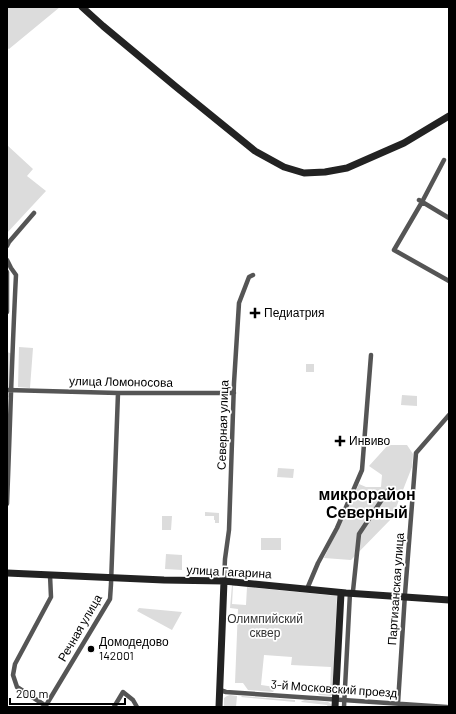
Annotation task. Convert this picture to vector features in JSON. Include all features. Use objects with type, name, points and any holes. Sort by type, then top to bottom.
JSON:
[{"type":"street","points":[[82,7],[175,86],[255,151],[284,168],[304,173],[326,172],[347,168],[404,144],[449,116]]},
{"type":"street","points":[[444,160],[394,250],[449,281]]},
{"type":"street","points":[[420,201],[449,218]]},
{"type":"street","points":[[7,246],[34,214]]},
{"type":"street","points":[[7,260],[16,275],[10,356],[7,504]]},
{"type":"street","points":[[7,272],[7,312]]},
{"type":"street","name":"Северная улица","points":[[224,581],[229,530],[239,303],[249,277],[254,275]]},
{"type":"street","points":[[307,589],[318,563],[337,528],[362,470],[371,355]]},
{"type":"street","name":"улица Ломоносова","points":[[9,390],[234,393]]},
{"type":"street","name":"Речная улица","points":[[46,707],[109,601],[118,392]]},
{"type":"street","name":"Партизанская улица","points":[[398,703],[416,453],[449,415]]},
{"type":"street","points":[[344,707],[350,593],[353,591],[359,534],[389,489]]},
{"type":"street","name":"улица Гагарина","points":[[7,573],[164,580],[224,581],[350,593],[449,600]]},
{"type":"street","points":[[46,707],[17,687],[13,675],[14,664],[51,597],[50,575]]},
{"type":"street","points":[[219,707],[224,581]]},
{"type":"street","points":[[334,707],[341,592]]},
{"type":"street","points":[[7,676],[13,675]]},
{"type":"street","name":"3-й Московский проезд","points":[[220,690],[226,692],[446,707]]},
{"type":"street","points":[[114,707],[123,692],[133,700],[137,707]]},
{"type":"green space","points":[[7,7],[60,7],[9,49],[7,48]]},
{"type":"green space","points":[[7,145],[33,169],[27,176],[46,191],[7,233]]},
{"type":"green space","points":[[19,347],[33,348],[30,388],[18,387]]},
{"type":"green space","points":[[7,352],[13,354],[11,398],[7,397]]},
{"type":"green space","points":[[306,364],[314,364],[314,372],[306,372]]},
{"type":"green space","points":[[402,395],[417,396],[417,406],[401,405]]},
{"type":"green space","points":[[388,445],[407,445],[413,454],[412,467],[392,518],[351,560],[324,558],[359,484],[366,487],[381,487],[382,475],[369,466]]},
{"type":"green space","points":[[278,468],[294,469],[293,478],[277,477]]},
{"type":"green space","points":[[205,512],[219,513],[219,523],[215,523],[214,516],[205,516]]},
{"type":"green space","points":[[162,516],[172,516],[171,530],[162,530]]},
{"type":"green space","points":[[261,538],[281,538],[281,550],[261,550]]},
{"type":"green space","points":[[166,554],[182,555],[182,570],[165,569]]},
{"type":"green space","name":"Олимпийский сквер","points":[[232,585],[236,586],[233,586],[232,604],[246,605],[247,587],[337,596],[331,696],[319,695],[317,692],[319,690],[330,691],[331,667],[291,665],[292,657],[264,655],[261,685],[275,687],[273,692],[248,690],[243,683],[235,683],[238,609],[230,608]]},
{"type":"green space","points":[[139,608],[182,612],[172,630],[137,611]]},
{"type":"green space","points":[[230,695],[237,696],[236,707],[224,707],[224,698]]},
{"type":"green space","points":[[241,697],[295,700],[295,702]]},
{"type":"green space","points":[[305,700],[328,702],[332,707],[301,702]]},
{"type":"place","name":"Педиатрия","points":[[255,313]]},
{"type":"place","name":"Инвиво","points":[[340,441]]},
{"type":"place","name":"Домодедово 142001","points":[[91,649]]},
{"type":"district","name":"микрорайон Северный","points":[[367,503]]}]
